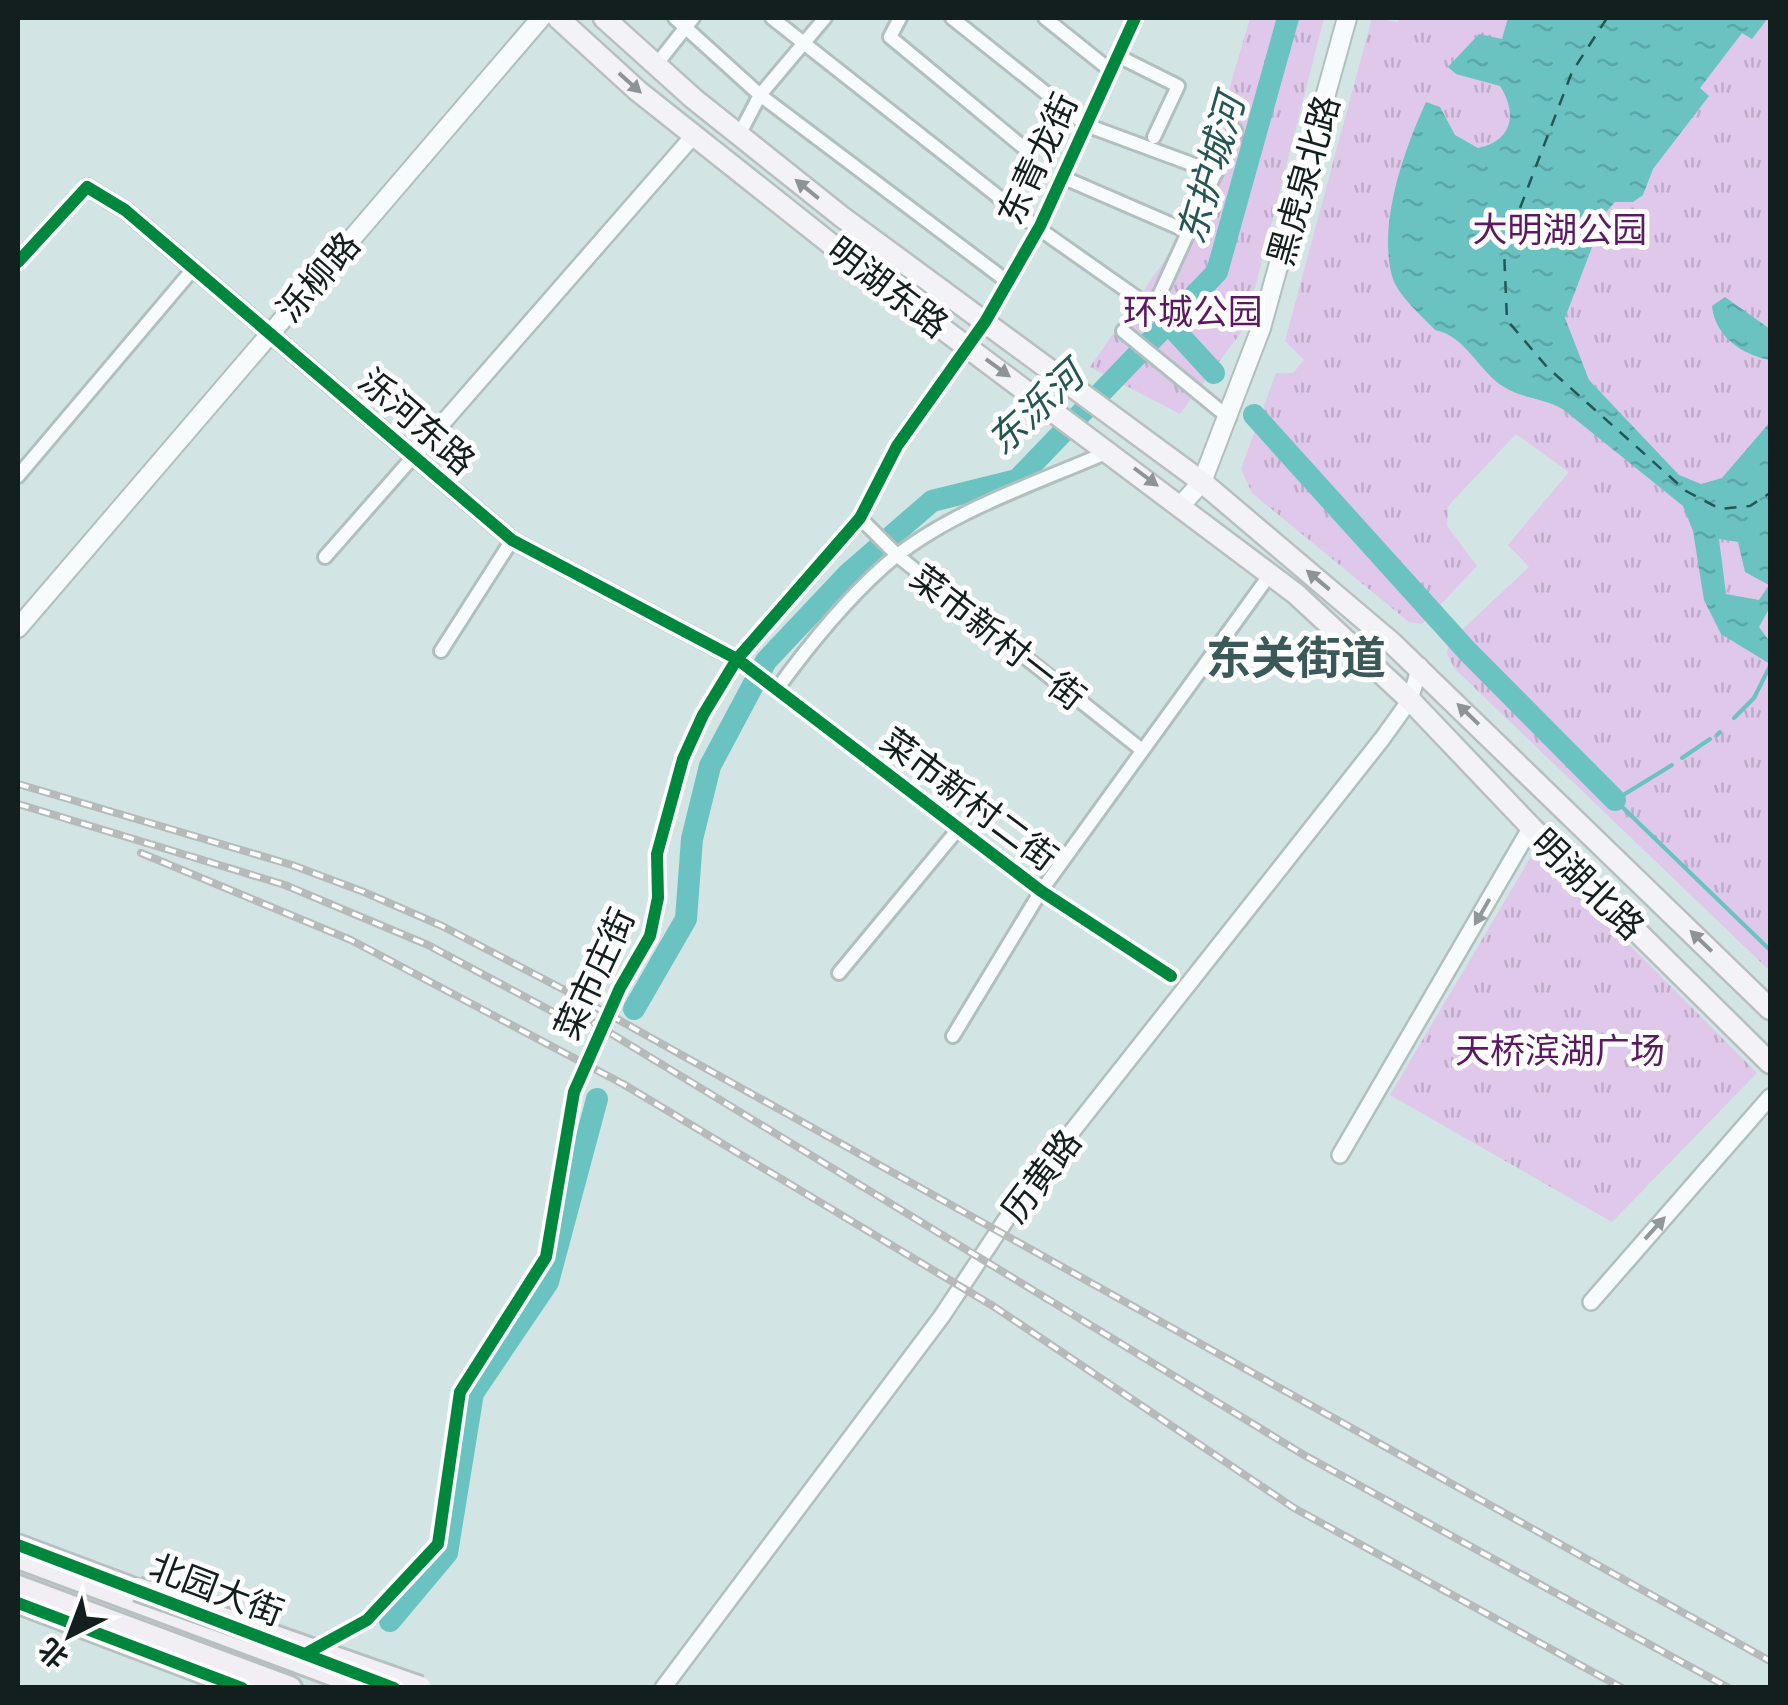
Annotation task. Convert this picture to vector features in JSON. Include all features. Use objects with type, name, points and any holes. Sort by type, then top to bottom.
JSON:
[{"type":"highway","points":[[18,1557],[380,1685]]},
{"type":"highway","points":[[18,1586],[290,1688]]},
{"type":"highway","points":[[136,1589],[420,1688]]},
{"type":"main road","name":"泺柳路","points":[[18,628],[541,18]]},
{"type":"main road","name":"明湖东路","points":[[558,18],[694,136],[1270,573],[1410,700]]},
{"type":"main road","name":"明湖东路","points":[[604,18],[739,135],[1202,482],[1420,666]]},
{"type":"main road","name":"黑虎泉北路","points":[[1182,504],[1202,482],[1261,328],[1347,18]]},
{"type":"main road","name":"明湖北路","points":[[1420,666],[1770,1009]]},
{"type":"main road","name":"明湖北路","points":[[1410,700],[1531,828],[1770,1063]]},
{"type":"main road","name":"北园大街","points":[[18,1545],[380,1685]]},
{"type":"main road","points":[[18,1603],[242,1688]]},
{"type":"street","points":[[772,18],[1038,228],[1154,309],[1235,130]]},
{"type":"street","points":[[739,135],[760,95],[825,18]]},
{"type":"street","points":[[900,18],[890,37],[1029,152]]},
{"type":"street","points":[[952,18],[1086,125],[1216,173]]},
{"type":"street","points":[[1046,18],[1111,71]]},
{"type":"street","name":"东青龙街","points":[[985,322],[1038,228],[1136,18]]},
{"type":"street","points":[[656,65],[685,21],[760,95],[1008,282]]},
{"type":"street","points":[[1118,56],[1178,86],[1154,137]]},
{"type":"street","points":[[325,557],[694,136]]},
{"type":"street","points":[[1062,178],[1189,232]]},
{"type":"street","name":"泺河东路","points":[[87,187],[125,210],[512,540],[737,659]]},
{"type":"street","points":[[18,262],[87,187]]},
{"type":"street","points":[[18,476],[194,268]]},
{"type":"street","name":"菜市庄街","points":[[305,1654],[367,1620],[438,1544],[460,1392],[546,1257],[578,1080],[620,988],[650,936],[658,898],[658,854],[683,758],[737,659],[864,522],[897,446],[985,322]]},
{"type":"street","points":[[1123,332],[1228,418]]},
{"type":"street","points":[[773,685],[896,554],[963,516],[1110,450]]},
{"type":"street","name":"菜市新村一街","points":[[864,522],[896,554],[1142,750]]},
{"type":"street","points":[[441,650],[512,540]]},
{"type":"street","points":[[953,1036],[1041,890],[1270,573]]},
{"type":"street","name":"菜市新村二街","points":[[737,659],[1041,890],[1171,976]]},
{"type":"street","name":"历黄路","points":[[663,1688],[942,1316],[1025,1191],[1410,700],[1420,666]]},
{"type":"street","points":[[839,973],[959,828]]},
{"type":"street","points":[[1340,1155],[1531,828]]},
{"type":"street","points":[[1591,1302],[1770,1097]]},
{"type":"green space","name":"环城公园","points":[[1250,18],[1324,18],[1245,327],[1180,414],[1090,367],[1190,224]]},
{"type":"green space","name":"大明湖公园","points":[[1372,18],[1398,22],[1400,18],[1770,18],[1770,971],[1455,669],[1447,654],[1449,642],[1529,567],[1508,545],[1569,472],[1516,434],[1448,506],[1447,526],[1477,566],[1422,624],[1409,622],[1252,493],[1241,469],[1276,373],[1293,373],[1304,360],[1285,341]]},
{"type":"green space","name":"天桥滨湖广场","points":[[1535,850],[1757,1073],[1612,1222],[1390,1095]]},
{"type":"water","points":[[1508,18],[1768,18],[1752,39],[1742,33],[1700,88],[1709,96],[1653,169],[1643,195],[1633,202],[1615,202],[1605,213],[1565,318],[1589,380],[1679,475],[1701,484],[1722,478],[1770,422],[1770,607],[1759,627],[1770,642],[1770,664],[1721,634],[1704,600],[1693,531],[1683,506],[1564,410],[1511,391],[1495,380],[1455,339],[1435,330],[1395,283],[1389,255],[1391,210],[1409,142],[1426,102],[1440,107],[1455,135],[1478,148],[1498,139],[1505,133],[1510,116],[1500,86],[1456,74],[1448,67],[1479,34],[1502,39]],"holes":[[[1719,539],[1738,542],[1745,572],[1769,585],[1759,600],[1726,594]]]},
{"type":"water","points":[[1725,297],[1770,329],[1770,360],[1741,349],[1719,327],[1712,306]]},
{"type":"waterway","name":"东泺河","points":[[634,1009],[686,919],[692,839],[710,766],[766,661],[848,574],[932,501],[1017,480],[1217,272],[1288,18]]},
{"type":"waterway","points":[[1169,324],[1214,373]]},
{"type":"waterway","points":[[1254,415],[1468,652],[1615,800]]},
{"type":"waterway","points":[[1734,718],[1754,698],[1770,666]]},
{"type":"waterway","points":[[1717,735],[1720,732]]},
{"type":"waterway","points":[[1682,758],[1710,739]]},
{"type":"waterway","points":[[1672,765],[1615,800],[1770,950]]},
{"type":"waterway","name":"东泺河","points":[[390,1621],[447,1553],[473,1393],[548,1282],[597,1099]]},
{"type":"ferry route","points":[[1607,18],[1572,72],[1504,250],[1507,320],[1547,367],[1686,491],[1720,509],[1750,506],[1770,493]]},
{"type":"railway","points":[[18,784],[292,865],[442,926],[574,995],[1770,1661]]},
{"type":"railway","points":[[18,804],[285,885],[428,945],[585,1029]]},
{"type":"railway","points":[[141,853],[351,940],[623,1084],[993,1306],[1294,1508],[1622,1688]]},
{"type":"railway","points":[[574,1011],[1304,1455],[1729,1688]]},
{"type":"cycle path","points":[[305,1654],[367,1620],[438,1544],[460,1392],[546,1257],[574,1092],[620,988],[650,936],[658,898],[657,854],[683,759],[703,715],[737,659],[860,518],[897,446],[985,322],[1040,226],[1135,18]]},
{"type":"cycle path","points":[[18,262],[87,187],[125,210],[512,540],[737,659],[1041,891],[1171,976]]},
{"type":"cycle path","points":[[18,1545],[394,1688]]},
{"type":"cycle path","points":[[18,1603],[242,1688]]},
{"type":"district","name":"东关街道","points":[[1296,656]]},
{"type":"water label","name":"东护城河","points":[[1209,169]]}]
